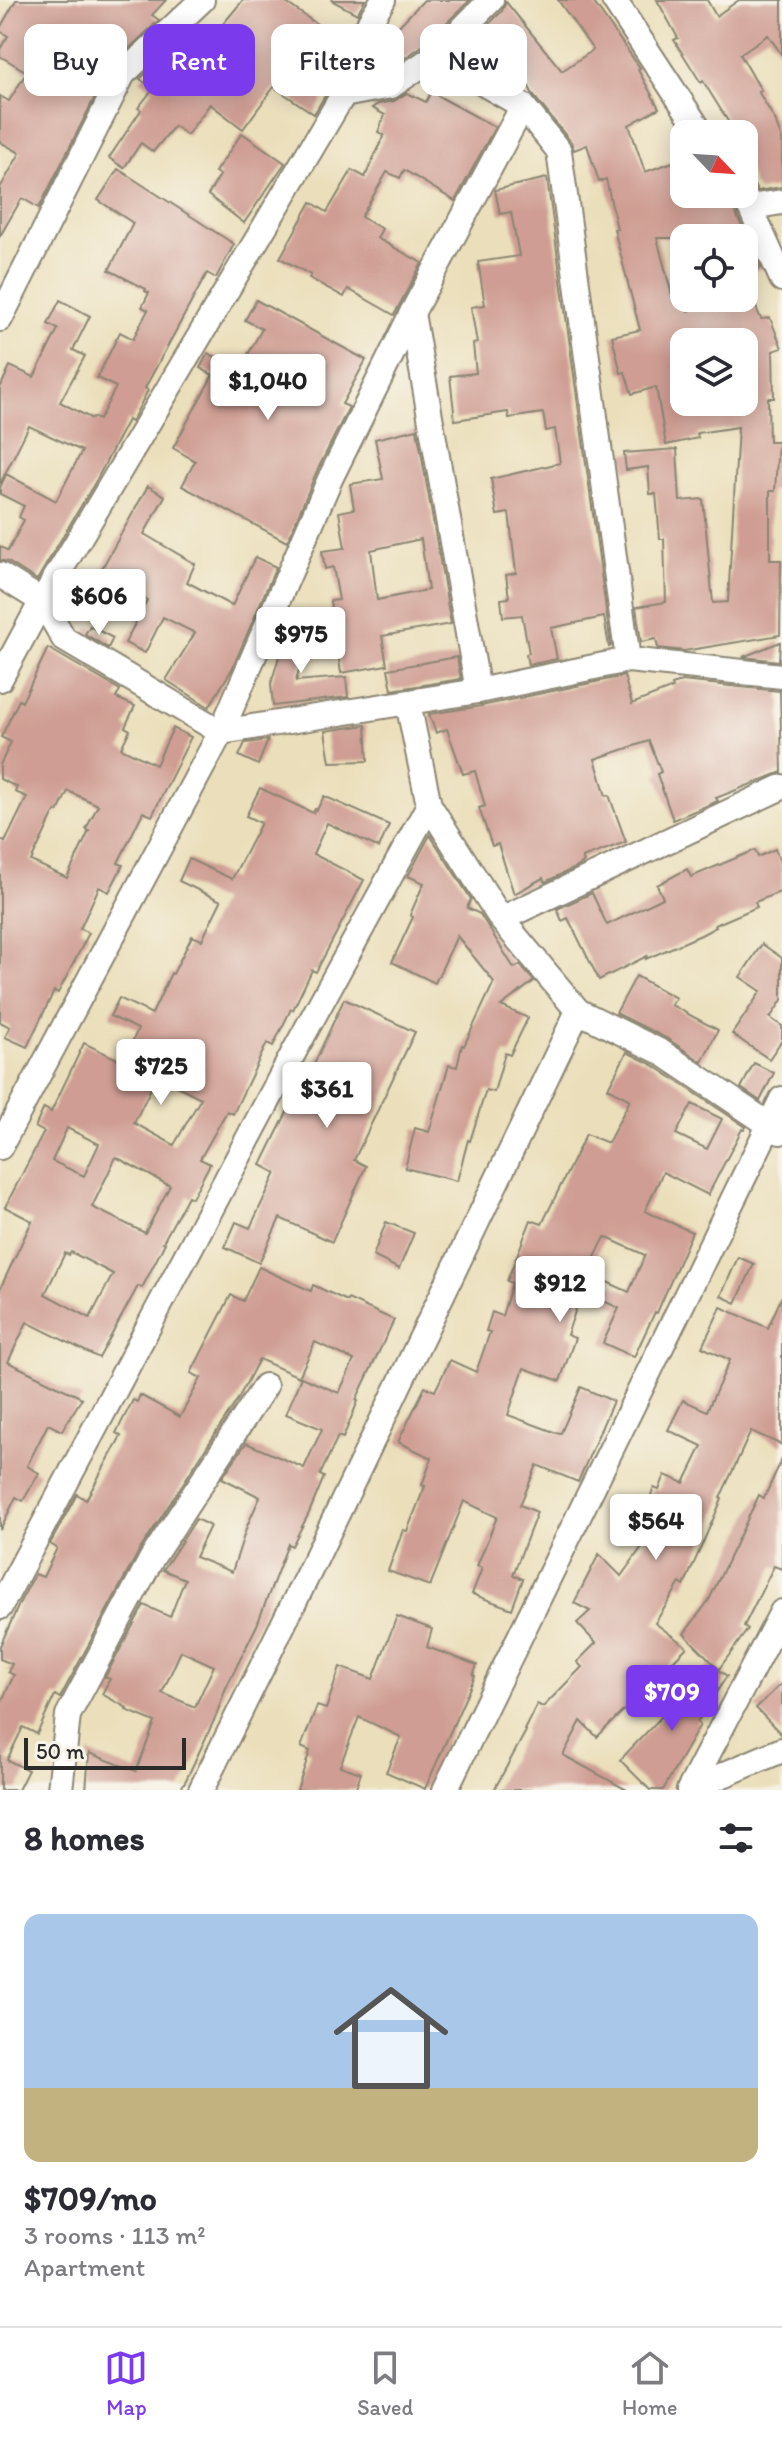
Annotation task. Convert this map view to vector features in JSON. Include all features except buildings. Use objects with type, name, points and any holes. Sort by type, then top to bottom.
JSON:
[{"type":"street","points":[[0,319],[123,74],[202,0]]},
{"type":"street","points":[[369,24],[383,0]]},
{"type":"street","points":[[467,24],[491,0]]},
{"type":"street","points":[[614,0],[693,120]]},
{"type":"street","points":[[0,679],[42,601],[342,96]]},
{"type":"street","points":[[505,96],[523,106],[559,151],[628,660]]},
{"type":"street","points":[[0,1147],[221,732],[330,479],[412,313],[523,106]]},
{"type":"street","points":[[758,201],[782,202]]},
{"type":"street","points":[[750,208],[782,279]]},
{"type":"street","points":[[412,313],[478,691]]},
{"type":"street","points":[[0,575],[42,601],[64,639],[221,732],[478,691],[628,660],[782,676]]},
{"type":"street","points":[[408,703],[429,805],[501,919],[578,1011],[661,1052],[776,1129]]},
{"type":"street","points":[[501,919],[782,787]]},
{"type":"street","points":[[0,1607],[294,1052],[429,805]]},
{"type":"street","points":[[201,1790],[316,1558],[578,1011]]},
{"type":"street","points":[[445,1790],[776,1129],[782,1099]]},
{"type":"street","points":[[60,1790],[68,1715],[152,1558],[265,1386]]},
{"type":"street","points":[[690,1789],[782,1612]]},
{"type":"street","points":[[690,1789],[782,1750]]}]
